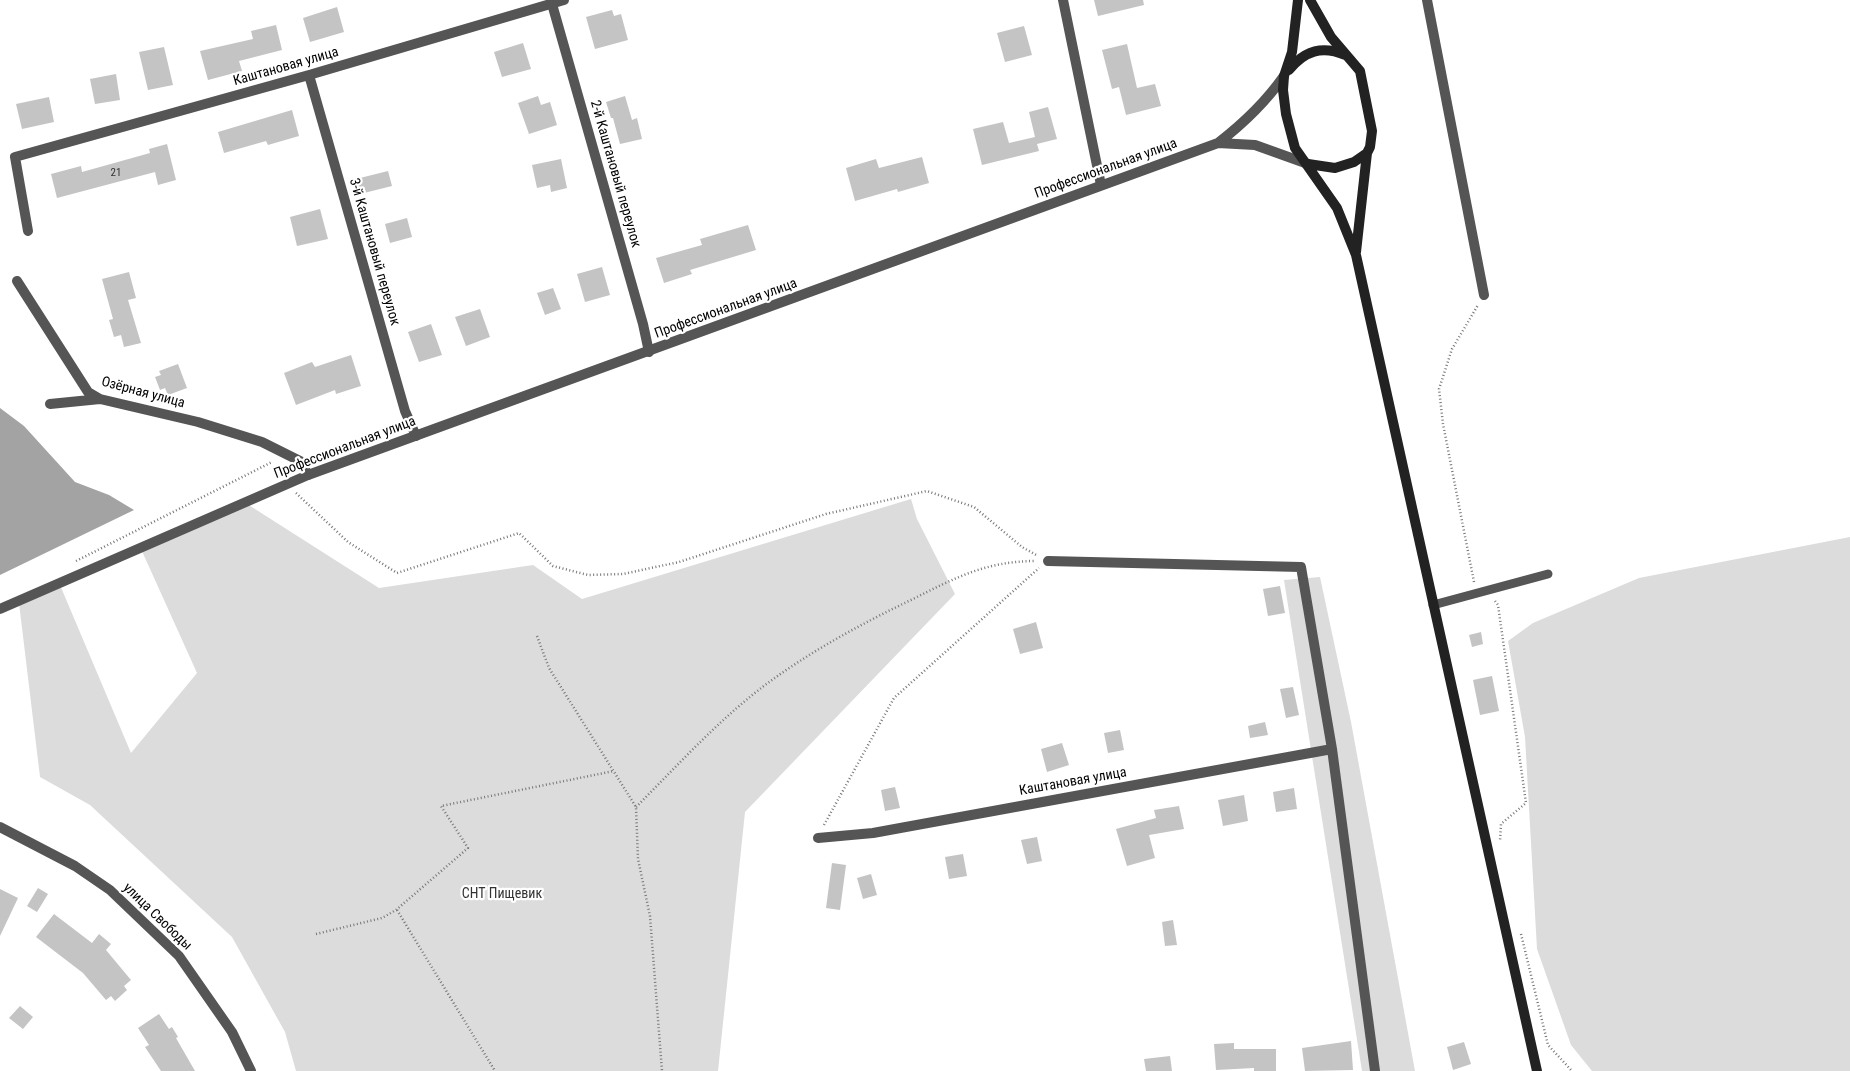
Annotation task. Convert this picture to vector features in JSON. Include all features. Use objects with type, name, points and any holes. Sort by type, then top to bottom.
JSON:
[{"type":"main road","points":[[1298,0],[1292,52],[1284,76],[1284,102],[1291,132],[1300,156],[1308,164],[1337,208],[1356,255],[1537,1071]]},
{"type":"main road","points":[[1310,0],[1324,26],[1360,71],[1368,102],[1372,131],[1367,153],[1356,255]]},
{"type":"main road","points":[[1284,76],[1296,61],[1309,52],[1325,50],[1347,56]]},
{"type":"main road","points":[[1308,164],[1328,168],[1347,166],[1367,153]]},
{"type":"street","name":"Каштановая улица","points":[[28,231],[15,157],[310,75],[564,0]]},
{"type":"street","points":[[1063,0],[1101,185]]},
{"type":"street","points":[[1427,0],[1484,295]]},
{"type":"street","name":"2-й Каштановый переулок","points":[[552,4],[640,314],[649,352]]},
{"type":"street","name":"3-й Каштановый переулок","points":[[310,75],[405,411],[416,436]]},
{"type":"street","points":[[1218,144],[1245,122],[1265,102],[1284,76]]},
{"type":"street","points":[[1218,144],[1255,145],[1308,164]]},
{"type":"street","name":"Профессиональная улица","points":[[0,610],[308,474],[649,352],[1101,185],[1218,144]]},
{"type":"street","name":"Озёрная улица","points":[[16,281],[82,386],[88,392],[100,399],[198,422],[262,442],[300,461],[308,474]]},
{"type":"street","points":[[50,404],[100,399]]},
{"type":"street","points":[[1048,561],[1301,567],[1332,749],[1375,1071]]},
{"type":"street","name":"Каштановая улица","points":[[818,838],[873,832],[1332,749]]},
{"type":"street","name":"улица Свободы","points":[[0,827],[75,866],[110,890],[179,956],[232,1032],[251,1071]]},
{"type":"lane","points":[[1433,604],[1548,574]]},
{"type":"path","points":[[1484,295],[1452,350],[1439,389],[1443,424],[1475,586],[1486,590],[1498,605],[1526,803],[1501,824],[1500,845]]},
{"type":"path","points":[[73,562],[286,455]]},
{"type":"path","points":[[287,484],[348,542],[397,573],[519,533],[553,566],[588,575],[623,574],[679,562],[826,514],[927,491],[974,506],[1022,547],[1048,561]]},
{"type":"path","points":[[636,807],[715,727],[772,680],[838,638],[968,571],[1013,561],[1048,561]]},
{"type":"path","points":[[818,838],[894,698],[1048,561]]},
{"type":"path","points":[[537,636],[549,668],[636,807],[638,859],[650,916],[662,1071]]},
{"type":"path","points":[[316,934],[382,918],[396,910],[468,848],[441,806],[614,771]]},
{"type":"path","points":[[396,910],[495,1071]]},
{"type":"path","points":[[1520,931],[1548,1045],[1572,1071]]},
{"type":"green space","name":"СНТ Пищевик","points":[[911,499],[917,519],[955,594],[745,812],[718,1071],[296,1071],[285,1032],[232,937],[90,805],[40,777],[19,603],[60,585],[131,753],[197,673],[141,549],[244,502],[379,588],[533,565],[582,599]]},
{"type":"green space","points":[[1850,537],[1850,1071],[1592,1071],[1571,1045],[1537,949],[1525,737],[1508,641],[1533,623],[1639,578]]},
{"type":"green space","points":[[1320,577],[1351,722],[1415,1071],[1362,1071],[1284,580]]},
{"type":"shaded area","points":[[0,408],[24,426],[75,482],[109,495],[134,510],[0,575]]},
{"type":"building","points":[[1094,0],[1143,0],[1144,5],[1098,16]]},
{"type":"building","points":[[337,7],[344,32],[310,42],[303,18]]},
{"type":"building","points":[[612,10],[614,16],[621,14],[628,40],[595,49],[586,17]]},
{"type":"building","points":[[276,25],[282,50],[239,61],[242,71],[208,80],[200,51],[253,39],[251,31]]},
{"type":"building","points":[[1024,26],[1032,55],[1005,62],[997,33]]},
{"type":"building","points":[[523,43],[531,69],[502,77],[494,52]]},
{"type":"building","points":[[1127,44],[1137,88],[1155,84],[1161,106],[1126,115],[1119,87],[1112,89],[1102,50]]},
{"type":"building","points":[[164,47],[173,85],[148,90],[139,52]]},
{"type":"building","points":[[116,74],[120,100],[95,104],[90,79]]},
{"type":"building","points":[[538,96],[541,105],[550,102],[557,125],[529,134],[518,103]]},
{"type":"building","points":[[625,96],[632,120],[637,118],[642,139],[620,144],[613,118],[611,118],[606,102]]},
{"type":"building","points":[[49,97],[54,122],[22,129],[16,104]]},
{"type":"building","points":[[1048,107],[1057,139],[1037,144],[1039,151],[982,165],[973,129],[1003,122],[1009,143],[1035,137],[1029,112]]},
{"type":"building","points":[[292,110],[299,136],[268,145],[266,141],[224,153],[218,132]]},
{"type":"building","points":[[167,144],[176,180],[158,185],[155,172],[57,198],[51,174],[81,166],[82,172],[150,153],[149,149]]},
{"type":"building","points":[[922,157],[929,183],[898,192],[897,189],[855,201],[846,168],[876,159],[879,168]]},
{"type":"building","points":[[561,159],[567,188],[551,192],[550,185],[537,188],[532,165]]},
{"type":"building","points":[[388,171],[392,186],[360,194],[356,179]]},
{"type":"building","points":[[320,209],[328,239],[297,246],[290,217]]},
{"type":"building","points":[[407,218],[412,237],[390,243],[385,224]]},
{"type":"building","points":[[748,225],[756,250],[690,270],[692,274],[664,283],[656,258],[702,245],[700,239]]},
{"type":"building","points":[[602,267],[610,295],[585,302],[577,274]]},
{"type":"building","points":[[129,272],[136,298],[128,300],[141,343],[124,347],[121,335],[114,337],[109,320],[113,319],[102,279]]},
{"type":"building","points":[[553,288],[561,309],[545,315],[537,293]]},
{"type":"building","points":[[480,309],[490,337],[466,346],[455,317]]},
{"type":"building","points":[[431,324],[442,355],[419,362],[408,332]]},
{"type":"building","points":[[351,355],[361,386],[336,394],[335,390],[296,405],[284,373],[312,362],[315,367]]},
{"type":"building","points":[[178,364],[187,388],[168,395],[165,388],[160,390],[155,377],[161,375],[159,371]]},
{"type":"building","points":[[1280,586],[1285,613],[1268,616],[1263,589]]},
{"type":"building","points":[[1036,622],[1043,648],[1020,654],[1013,629]]},
{"type":"building","points":[[1481,632],[1483,644],[1472,647],[1469,635]]},
{"type":"building","points":[[1492,676],[1499,711],[1480,715],[1473,680]]},
{"type":"building","points":[[1293,687],[1299,715],[1286,718],[1280,689]]},
{"type":"building","points":[[1265,722],[1268,735],[1250,738],[1248,726]]},
{"type":"building","points":[[1120,730],[1124,750],[1108,753],[1104,733]]},
{"type":"building","points":[[1062,743],[1069,765],[1047,772],[1041,749]]},
{"type":"building","points":[[895,787],[900,808],[885,811],[881,790]]},
{"type":"building","points":[[1294,788],[1297,809],[1276,812],[1273,792]]},
{"type":"building","points":[[1244,795],[1248,821],[1223,826],[1218,800]]},
{"type":"building","points":[[1179,806],[1184,829],[1149,835],[1155,858],[1127,866],[1116,829],[1156,818],[1154,810]]},
{"type":"building","points":[[1037,837],[1042,861],[1027,864],[1021,840]]},
{"type":"building","points":[[963,854],[967,876],[949,879],[945,857]]},
{"type":"building","points":[[832,863],[846,865],[840,910],[826,908]]},
{"type":"building","points":[[871,874],[877,895],[863,899],[857,878]]},
{"type":"building","points":[[38,888],[48,894],[37,912],[27,906]]},
{"type":"building","points":[[0,889],[18,898],[0,936]]},
{"type":"building","points":[[54,914],[92,943],[99,934],[111,944],[106,950],[131,980],[124,986],[127,990],[115,1001],[111,996],[106,1000],[83,973],[36,937]]},
{"type":"building","points":[[1173,920],[1177,945],[1165,946],[1162,922]]},
{"type":"building","points":[[20,1006],[33,1017],[23,1029],[9,1018]]},
{"type":"building","points":[[159,1014],[169,1029],[172,1027],[178,1037],[176,1038],[195,1071],[161,1071],[145,1047],[149,1045],[138,1028]]},
{"type":"building","points":[[1351,1041],[1353,1070],[1305,1071],[1302,1048]]},
{"type":"building","points":[[1464,1042],[1471,1064],[1453,1070],[1447,1047]]},
{"type":"building","points":[[1234,1043],[1234,1049],[1276,1049],[1276,1071],[1254,1071],[1254,1068],[1216,1070],[1214,1044]]},
{"type":"building","points":[[1170,1056],[1172,1071],[1146,1071],[1144,1059]]}]
